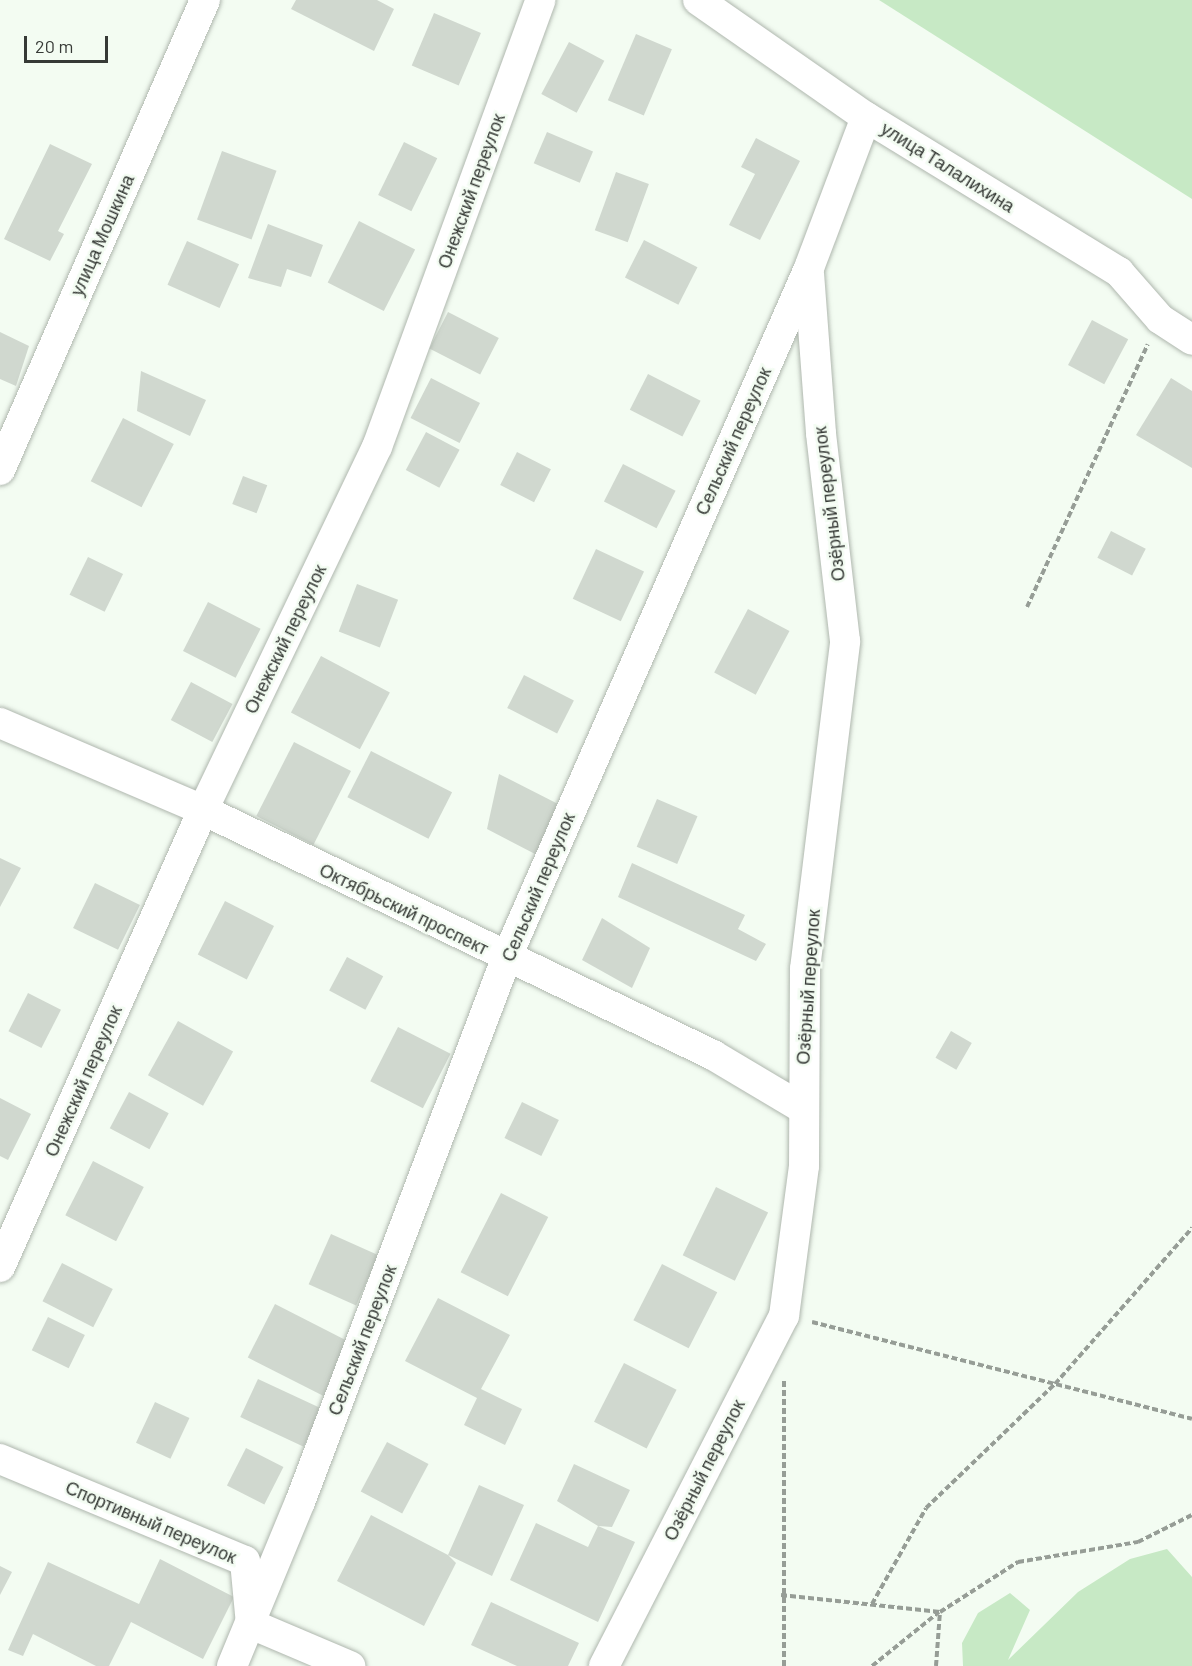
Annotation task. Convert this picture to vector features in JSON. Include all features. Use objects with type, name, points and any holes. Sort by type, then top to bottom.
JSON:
[{"type":"street","name":"улица Мошкина","points":[[0,470],[205,0]]},
{"type":"street","name":"Онежский переулок","points":[[0,1267],[203,810],[377,447],[541,0]]},
{"type":"street","name":"улица Талалихина","points":[[698,0],[866,117],[1119,272],[1160,319],[1192,340]]},
{"type":"street","name":"Сельский переулок","points":[[232,1666],[251,1624],[506,959],[808,268],[866,117]]},
{"type":"street","name":"Озёрный переулок","points":[[604,1666],[784,1316],[804,1166],[802,1108],[806,969],[845,641],[821,433],[808,268]]},
{"type":"street","name":"Октябрьский проспект","points":[[0,723],[203,810],[506,959],[713,1055],[802,1108]]},
{"type":"street","name":"Спортивный переулок","points":[[0,1459],[245,1561],[251,1624]]},
{"type":"street","points":[[251,1624],[350,1666]]},
{"type":"path","points":[[1027,606],[1160,319]]},
{"type":"path","points":[[872,1604],[926,1508],[1056,1384],[1192,1228]]},
{"type":"path","points":[[784,1316],[860,1332],[1192,1419]]},
{"type":"path","points":[[784,1371],[782,1595],[784,1666]]},
{"type":"path","points":[[872,1666],[940,1612],[1018,1562],[1138,1542],[1192,1515]]},
{"type":"path","points":[[782,1595],[940,1612]]},
{"type":"path","points":[[936,1666],[940,1612]]},
{"type":"green space","points":[[879,0],[1192,0],[1192,199]]},
{"type":"green space","points":[[1167,1549],[1192,1577],[1192,1666],[963,1666],[962,1643],[978,1613],[1010,1593],[1030,1610],[1008,1660],[1078,1592],[1130,1559]]},
{"type":"building","points":[[296,0],[377,0],[394,9],[374,51],[291,9]]},
{"type":"building","points":[[434,13],[481,33],[459,85],[412,65]]},
{"type":"building","points":[[636,34],[672,49],[644,116],[608,100]]},
{"type":"building","points":[[569,42],[604,61],[577,113],[541,94]]},
{"type":"building","points":[[547,132],[593,152],[580,183],[534,163]]},
{"type":"building","points":[[756,138],[800,161],[760,240],[729,225],[755,174],[741,167]]},
{"type":"building","points":[[404,142],[437,158],[411,211],[378,195]]},
{"type":"building","points":[[50,144],[92,164],[58,231],[64,234],[50,261],[4,239]]},
{"type":"building","points":[[222,151],[277,171],[252,239],[197,220]]},
{"type":"building","points":[[616,172],[649,184],[628,242],[595,230]]},
{"type":"building","points":[[359,221],[415,250],[384,311],[328,282]]},
{"type":"building","points":[[268,224],[323,245],[311,277],[287,269],[281,287],[248,278]]},
{"type":"building","points":[[644,240],[697,267],[678,305],[625,277]]},
{"type":"building","points":[[187,241],[239,264],[220,308],[167,285]]},
{"type":"building","points":[[448,312],[499,338],[480,374],[429,349]]},
{"type":"building","points":[[1092,320],[1128,339],[1104,384],[1068,365]]},
{"type":"building","points":[[0,332],[29,346],[16,386],[0,379]]},
{"type":"building","points":[[141,371],[206,400],[190,436],[137,411]]},
{"type":"building","points":[[648,374],[701,401],[682,436],[630,410]]},
{"type":"building","points":[[431,378],[480,403],[460,443],[411,418]]},
{"type":"building","points":[[1171,378],[1192,391],[1192,468],[1136,435]]},
{"type":"building","points":[[123,418],[174,444],[142,507],[91,481]]},
{"type":"building","points":[[426,432],[460,450],[439,488],[406,470]]},
{"type":"building","points":[[517,452],[551,469],[534,502],[500,485]]},
{"type":"building","points":[[623,464],[676,491],[657,528],[604,501]]},
{"type":"building","points":[[243,476],[267,485],[257,513],[232,504]]},
{"type":"building","points":[[1111,531],[1146,549],[1132,575],[1097,558]]},
{"type":"building","points":[[596,549],[644,571],[621,621],[573,599]]},
{"type":"building","points":[[88,557],[123,574],[105,612],[70,595]]},
{"type":"building","points":[[357,584],[398,600],[380,647],[339,632]]},
{"type":"building","points":[[208,602],[261,629],[236,678],[183,651]]},
{"type":"building","points":[[748,609],[789,631],[756,695],[714,673]]},
{"type":"building","points":[[321,656],[390,693],[360,749],[291,713]]},
{"type":"building","points":[[524,675],[574,700],[557,733],[507,708]]},
{"type":"building","points":[[191,682],[232,704],[212,742],[171,720]]},
{"type":"building","points":[[294,742],[351,771],[313,845],[256,816]]},
{"type":"building","points":[[371,751],[452,792],[428,839],[347,797]]},
{"type":"building","points":[[499,774],[562,806],[537,855],[487,829]]},
{"type":"building","points":[[657,799],[698,816],[677,864],[637,847]]},
{"type":"building","points":[[0,858],[21,868],[0,907]]},
{"type":"building","points":[[632,863],[745,915],[738,929],[766,944],[756,961],[618,897]]},
{"type":"building","points":[[95,883],[140,905],[118,950],[73,928]]},
{"type":"building","points":[[225,901],[274,926],[247,979],[198,954]]},
{"type":"building","points":[[602,918],[650,948],[632,988],[582,960]]},
{"type":"building","points":[[347,957],[383,976],[365,1010],[329,991]]},
{"type":"building","points":[[28,993],[61,1010],[41,1048],[8,1031]]},
{"type":"building","points":[[178,1021],[233,1052],[203,1106],[148,1075]]},
{"type":"building","points":[[398,1027],[451,1054],[423,1108],[370,1081]]},
{"type":"building","points":[[951,1031],[972,1043],[956,1070],[936,1058]]},
{"type":"building","points":[[129,1092],[169,1113],[149,1149],[110,1128]]},
{"type":"building","points":[[0,1098],[31,1114],[8,1160],[0,1156]]},
{"type":"building","points":[[522,1102],[559,1120],[541,1156],[504,1138]]},
{"type":"building","points":[[93,1161],[144,1187],[116,1241],[65,1215]]},
{"type":"building","points":[[716,1187],[768,1212],[735,1281],[683,1255]]},
{"type":"building","points":[[501,1193],[548,1217],[508,1296],[461,1272]]},
{"type":"building","points":[[331,1234],[379,1255],[356,1305],[309,1284]]},
{"type":"building","points":[[62,1263],[113,1289],[93,1327],[42,1301]]},
{"type":"building","points":[[662,1264],[717,1292],[689,1348],[633,1320]]},
{"type":"building","points":[[438,1298],[510,1335],[481,1389],[522,1409],[505,1445],[464,1425],[477,1398],[405,1361]]},
{"type":"building","points":[[275,1304],[354,1344],[327,1398],[248,1357]]},
{"type":"building","points":[[48,1317],[85,1335],[69,1368],[32,1350]]},
{"type":"building","points":[[624,1363],[677,1390],[647,1449],[594,1422]]},
{"type":"building","points":[[258,1379],[321,1409],[304,1447],[240,1417]]},
{"type":"building","points":[[155,1402],[189,1418],[170,1459],[136,1443]]},
{"type":"building","points":[[387,1442],[428,1464],[402,1514],[361,1491]]},
{"type":"building","points":[[246,1448],[283,1467],[264,1504],[227,1485]]},
{"type":"building","points":[[574,1464],[630,1490],[612,1527],[598,1526],[557,1501]]},
{"type":"building","points":[[479,1485],[524,1505],[492,1576],[448,1555]]},
{"type":"building","points":[[371,1515],[448,1555],[456,1563],[424,1626],[337,1581]]},
{"type":"building","points":[[536,1523],[588,1547],[598,1526],[635,1542],[598,1622],[510,1580]]},
{"type":"building","points":[[160,1559],[234,1597],[203,1659],[131,1622],[109,1666],[96,1666],[33,1634],[23,1656],[8,1650],[48,1562],[139,1604]]},
{"type":"building","points":[[0,1566],[12,1572],[0,1595]]},
{"type":"building","points":[[491,1602],[579,1643],[568,1666],[517,1666],[471,1645]]}]
